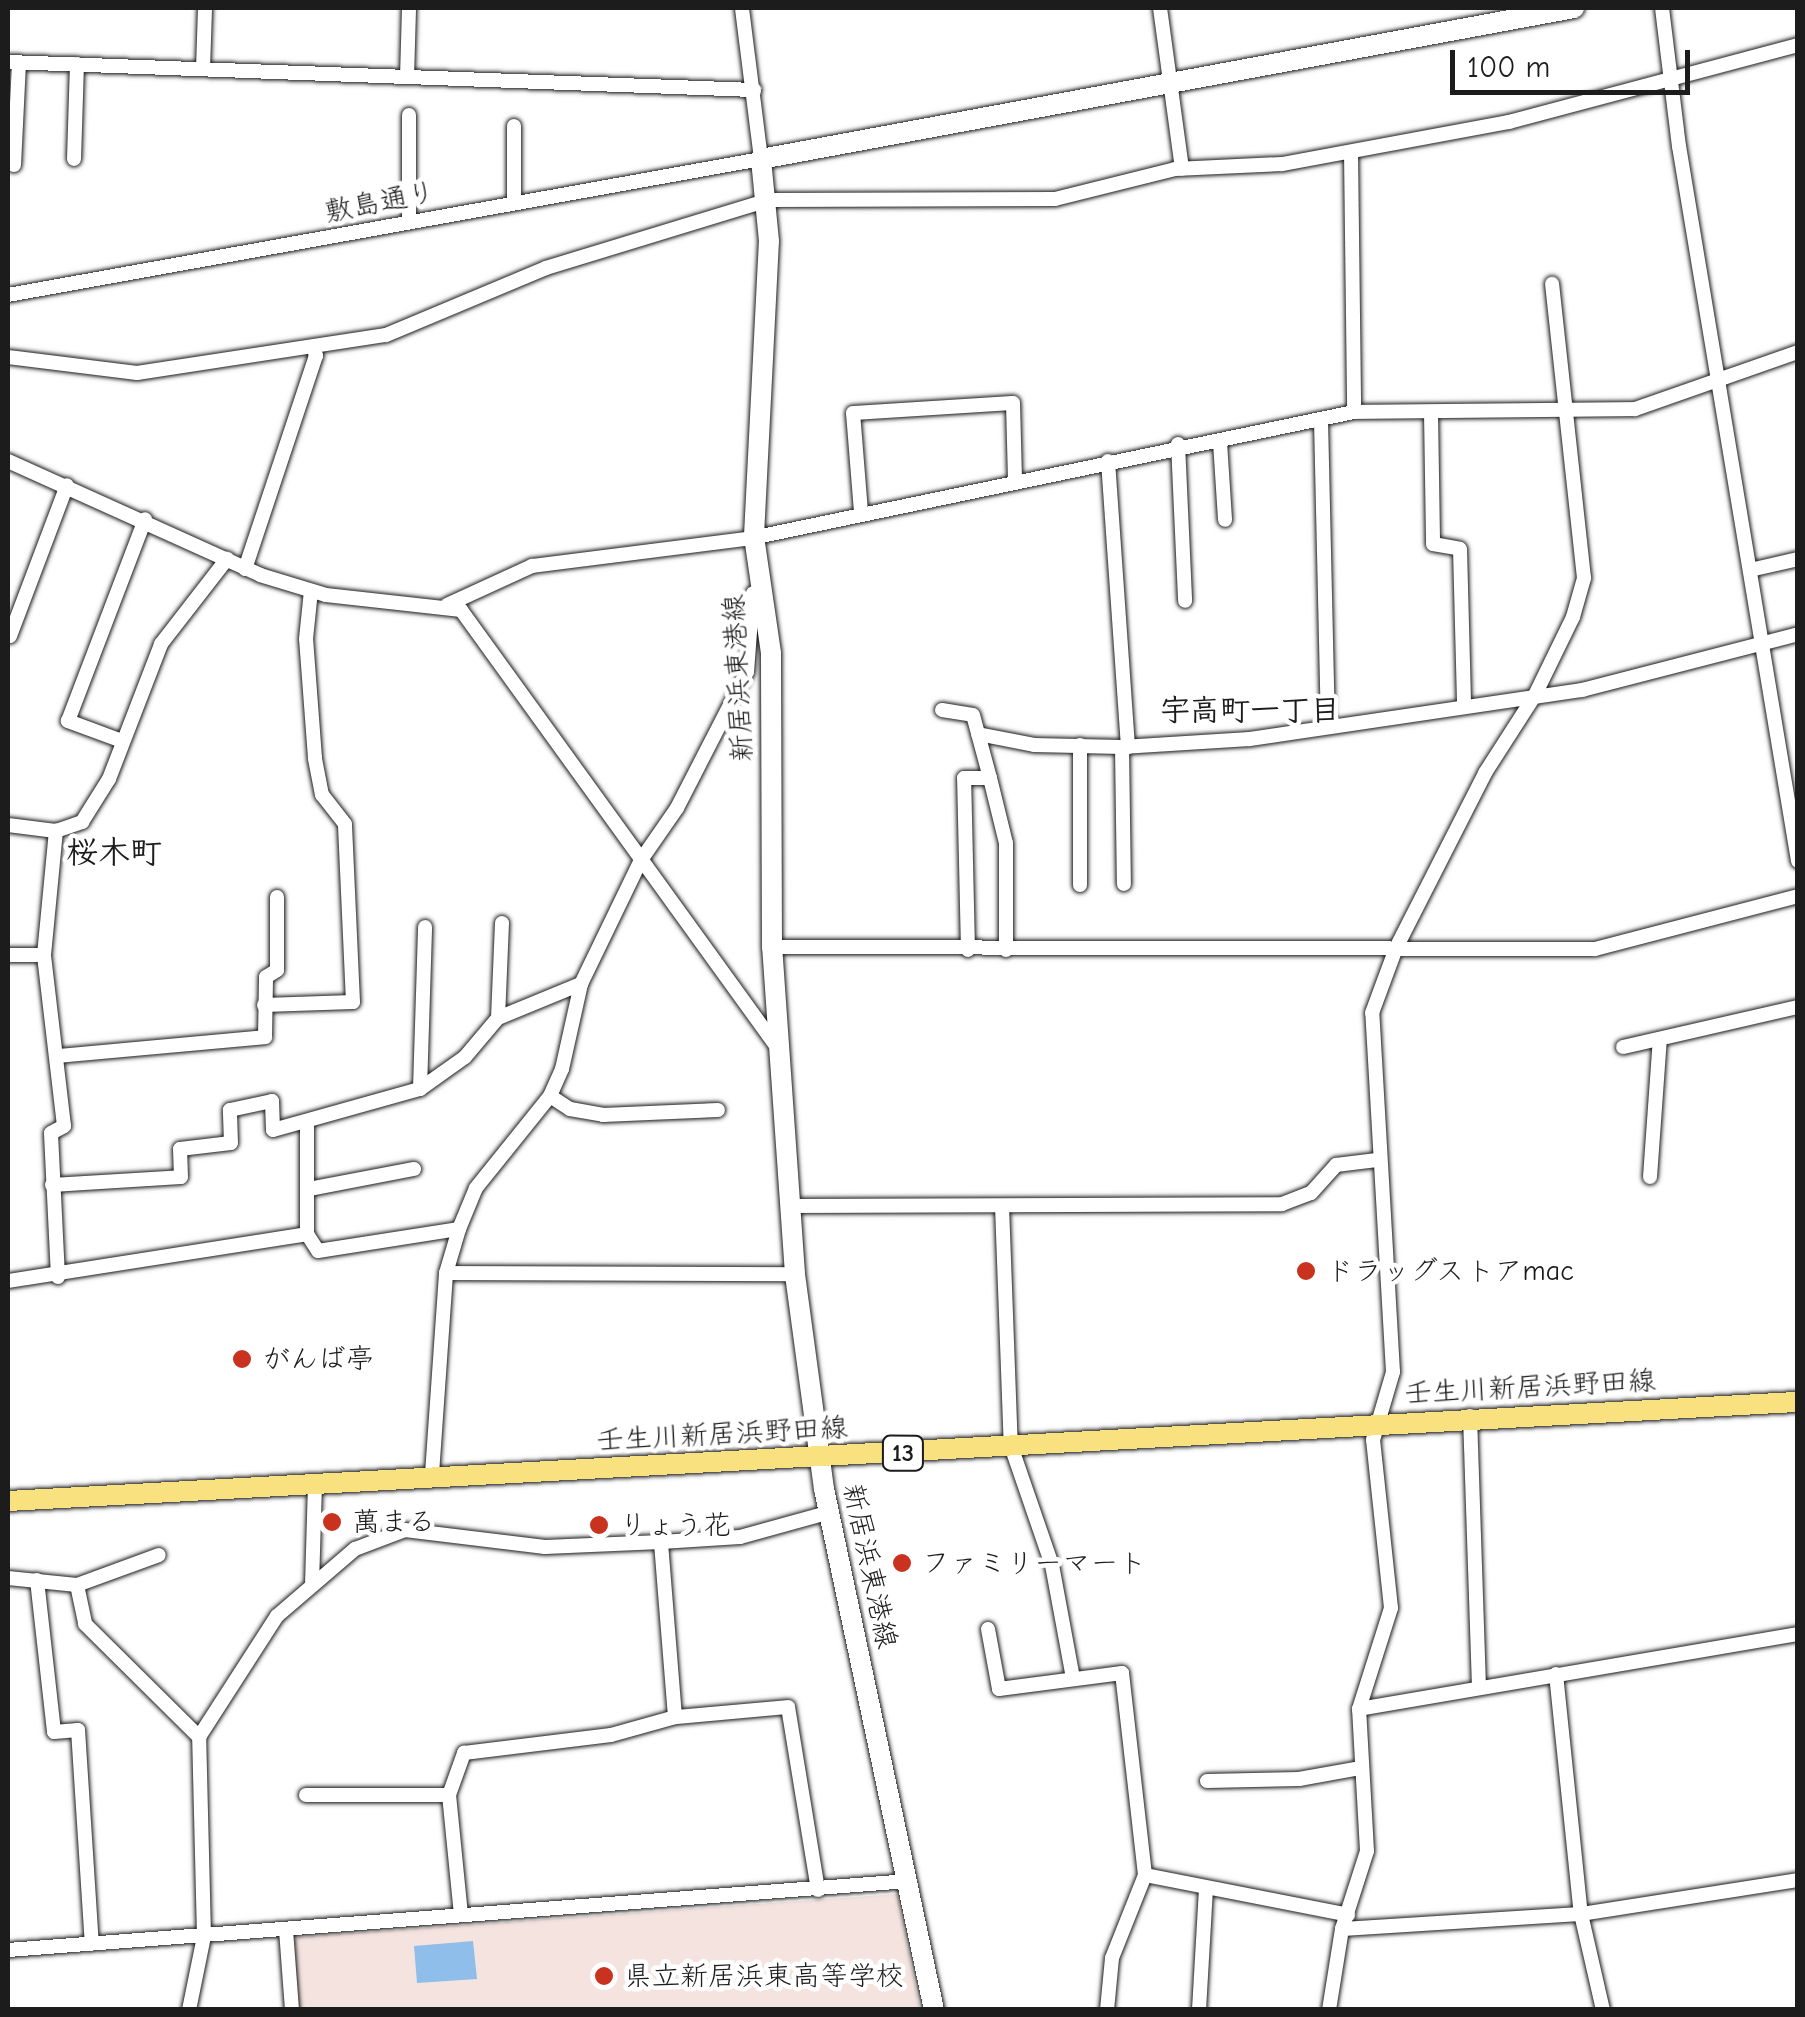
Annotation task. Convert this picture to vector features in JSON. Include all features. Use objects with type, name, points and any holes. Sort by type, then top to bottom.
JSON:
[{"type":"main road","points":[[761,159],[1574,8]]},
{"type":"main road","name":"新居浜東港線","points":[[761,159],[769,200],[750,537],[771,654],[772,947],[794,1274],[830,1512],[934,2010]]},
{"type":"main road","name":"壬生川新居浜野田線","points":[[8,1501],[432,1474],[821,1458],[1470,1416],[1798,1402]]},
{"type":"street","points":[[203,69],[204,8]]},
{"type":"street","points":[[406,76],[409,8]]},
{"type":"street","points":[[742,8],[761,159]]},
{"type":"street","points":[[1160,8],[1167,86],[1182,169]]},
{"type":"street","points":[[1662,8],[1759,644],[1798,861]]},
{"type":"street","points":[[8,357],[138,373],[386,335],[546,268],[769,200],[1054,199],[1182,169],[1282,164],[1509,122],[1798,45]]},
{"type":"street","points":[[14,165],[13,62],[754,90]]},
{"type":"street","points":[[74,158],[76,64]]},
{"type":"street","points":[[408,115],[410,222]]},
{"type":"street","points":[[514,126],[514,202]]},
{"type":"street","points":[[1351,152],[1354,412]]},
{"type":"street","name":"敷島通り","points":[[8,294],[761,159]]},
{"type":"street","points":[[1329,2010],[1345,1922],[1368,1851],[1359,1709],[1391,1608],[1376,1422],[1393,1372],[1377,1160],[1372,1013],[1396,948],[1485,773],[1536,695],[1574,617],[1584,578],[1569,410],[1552,284]]},
{"type":"street","points":[[245,569],[316,356],[312,346]]},
{"type":"street","points":[[448,605],[532,566],[750,537],[1178,444],[1220,442],[1354,412],[1635,409],[1719,383],[1798,352]]},
{"type":"street","points":[[861,512],[852,414],[1013,402],[1015,479]]},
{"type":"street","points":[[1430,412],[1433,544],[1460,549],[1464,706]]},
{"type":"street","points":[[1321,420],[1328,727]]},
{"type":"street","points":[[1220,442],[1225,520]]},
{"type":"street","points":[[1178,444],[1185,601]]},
{"type":"street","points":[[1108,460],[1125,746],[1124,884]]},
{"type":"street","points":[[8,462],[144,519],[245,569],[312,591],[448,605],[461,610],[777,1047]]},
{"type":"street","points":[[10,636],[67,485]]},
{"type":"street","points":[[122,741],[68,721],[144,519]]},
{"type":"street","points":[[432,1474],[446,1273],[459,1229],[476,1188],[550,1096],[581,984],[641,860],[676,808],[746,672],[755,608],[750,537]]},
{"type":"street","points":[[1750,570],[1798,559]]},
{"type":"street","points":[[8,825],[56,831],[82,822],[122,741],[161,644],[227,560]]},
{"type":"street","points":[[264,1005],[353,1002],[345,824],[322,795],[315,758],[306,639],[312,591]]},
{"type":"street","points":[[978,734],[1080,746],[1125,746],[1328,727],[1582,690],[1798,634]]},
{"type":"street","points":[[942,710],[964,708],[978,734],[990,778],[1006,843],[1006,950]]},
{"type":"street","points":[[1080,746],[1080,884]]},
{"type":"street","points":[[968,950],[964,778],[990,778]]},
{"type":"street","points":[[56,831],[44,955],[64,1126],[51,1133],[58,1277]]},
{"type":"street","points":[[772,947],[1595,949],[1798,896]]},
{"type":"street","points":[[58,1056],[265,1037],[266,977],[277,970],[277,897]]},
{"type":"street","points":[[498,1018],[502,923]]},
{"type":"street","points":[[420,1089],[425,927]]},
{"type":"street","points":[[8,955],[44,955]]},
{"type":"street","points":[[52,1185],[181,1177],[180,1149],[231,1143],[230,1110],[272,1101],[274,1130],[307,1124],[420,1089],[465,1057],[498,1018],[581,984]]},
{"type":"street","points":[[1623,1047],[1798,1007]]},
{"type":"street","points":[[1650,1177],[1660,1038]]},
{"type":"street","points":[[550,1096],[570,1109],[613,1116],[718,1110]]},
{"type":"street","points":[[307,1124],[308,1234],[318,1251],[459,1229]]},
{"type":"street","points":[[789,1206],[1282,1204],[1311,1193],[1336,1166],[1377,1160]]},
{"type":"street","points":[[309,1189],[414,1169]]},
{"type":"street","points":[[1002,1206],[1011,1446],[1052,1565],[1073,1678]]},
{"type":"street","points":[[8,1281],[58,1277],[308,1234]]},
{"type":"street","points":[[446,1273],[794,1274]]},
{"type":"street","points":[[1470,1416],[1478,1687]]},
{"type":"street","points":[[312,1585],[315,1481]]},
{"type":"street","points":[[189,2010],[204,1936],[199,1737],[240,1683],[278,1616],[355,1549],[405,1530],[546,1546],[740,1538],[830,1512]]},
{"type":"street","points":[[662,1542],[675,1717]]},
{"type":"street","points":[[8,1578],[77,1585],[159,1555]]},
{"type":"street","points":[[37,1580],[54,1732],[78,1730],[92,1944]]},
{"type":"street","points":[[77,1585],[85,1624],[199,1737]]},
{"type":"street","points":[[988,1629],[999,1689],[1122,1673],[1145,1875],[1112,1958],[1107,2010]]},
{"type":"street","points":[[1359,1709],[1798,1634]]},
{"type":"street","points":[[1556,1674],[1581,1914],[1603,2010]]},
{"type":"street","points":[[461,1915],[448,1795],[464,1753],[612,1735],[675,1717],[788,1707],[818,1890]]},
{"type":"street","points":[[1207,1781],[1299,1779],[1361,1768]]},
{"type":"street","points":[[306,1795],[448,1795]]},
{"type":"street","points":[[1145,1875],[1345,1922],[1581,1914],[1798,1880]]},
{"type":"street","points":[[8,1950],[908,1882]]},
{"type":"street","points":[[1199,2010],[1206,1888]]},
{"type":"street","points":[[286,1930],[292,2010]]},
{"type":"shaded area","name":"県立新居浜東高等学校","points":[[897,1894],[920,2009],[297,2009],[292,1942],[299,1937]]},
{"type":"water","points":[[473,1941],[477,1979],[417,1983],[414,1946]]},
{"type":"place","name":"ドラッグストアmac","points":[[1306,1271]]},
{"type":"place","name":"がんば亭","points":[[242,1359]]},
{"type":"place","name":"萬まる","points":[[332,1522]]},
{"type":"place","name":"りょう花","points":[[599,1525]]},
{"type":"place","name":"ファミリーマート","points":[[902,1563]]},
{"type":"place","name":"県立新居浜東高等学校","points":[[604,1976]]},
{"type":"district","name":"宇高町一丁目","points":[[1250,711]]},
{"type":"district","name":"桜木町","points":[[114,853]]}]
